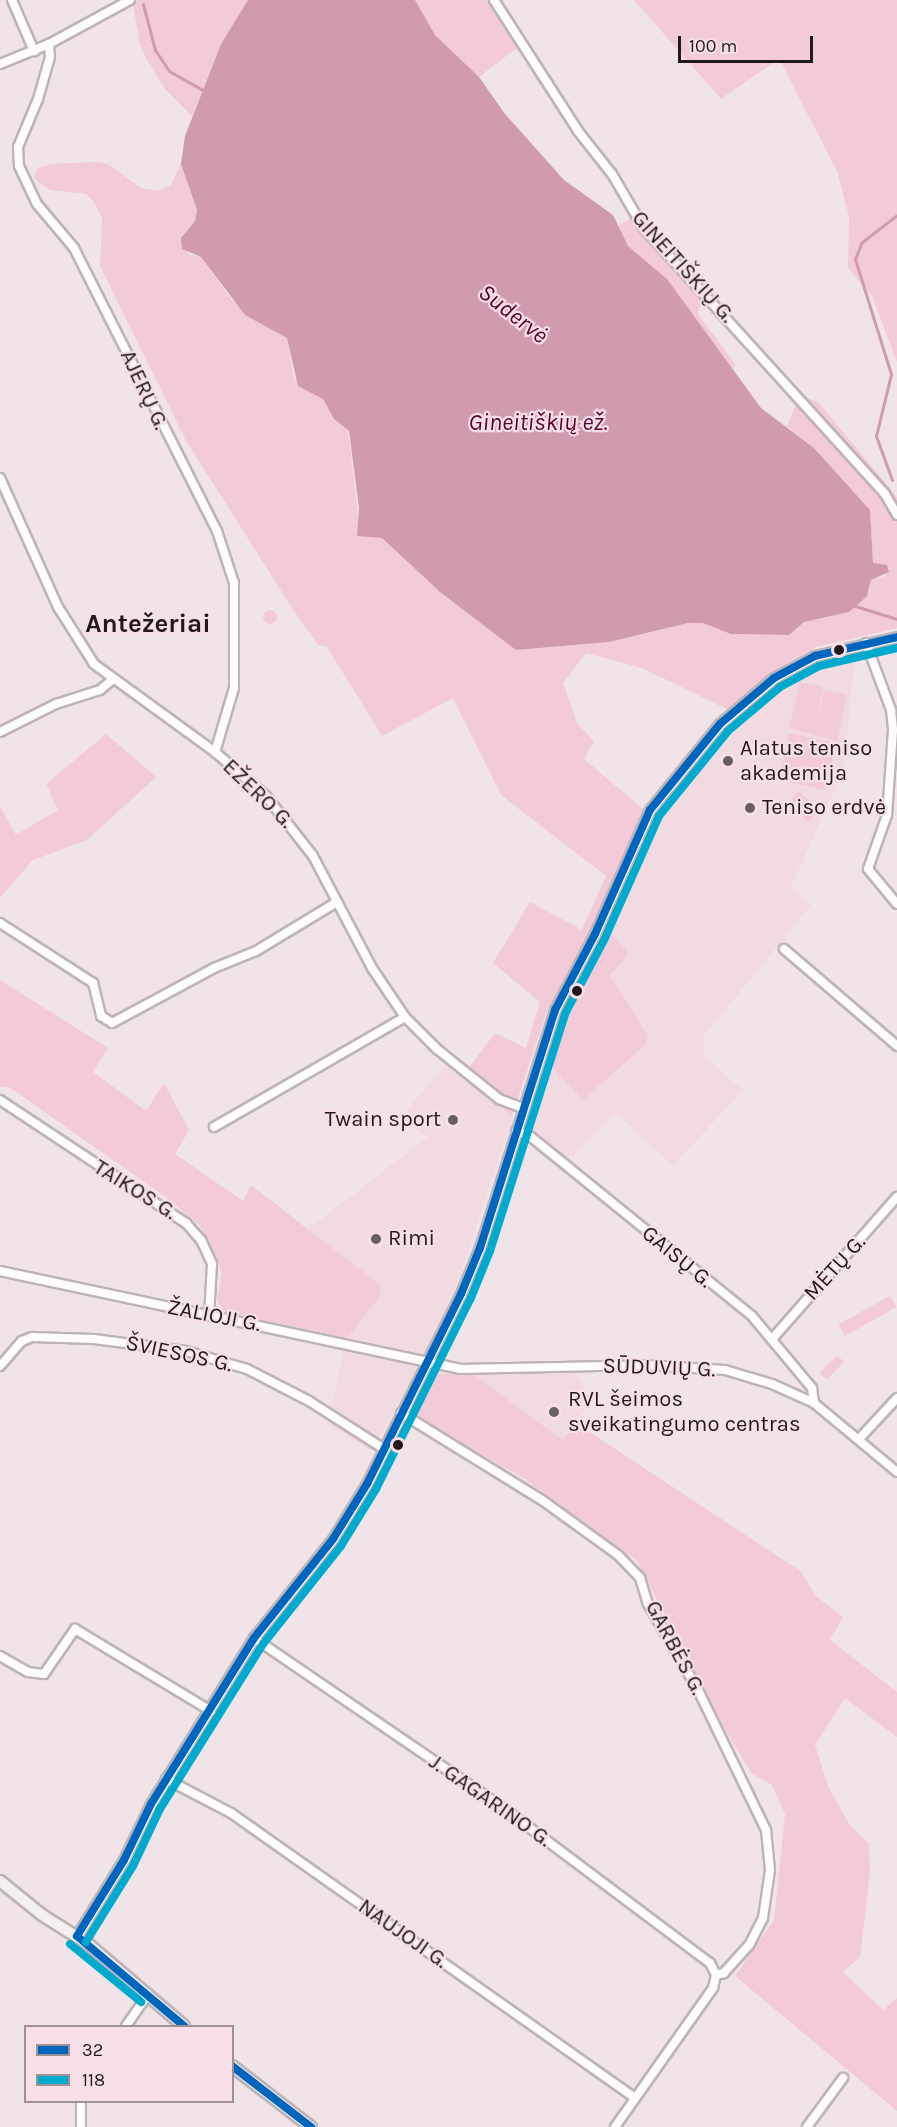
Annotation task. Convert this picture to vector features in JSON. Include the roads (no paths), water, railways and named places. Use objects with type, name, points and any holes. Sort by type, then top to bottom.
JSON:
[{"type":"main road","points":[[0,1881],[76,1936],[183,2025]]},
{"type":"main road","points":[[234,2068],[310,2127]]},
{"type":"street","points":[[12,0],[34,51]]},
{"type":"street","points":[[0,64],[49,44],[130,0]]},
{"type":"street","name":"GINEITIŠKIŲ G.","points":[[494,0],[578,131],[612,174],[642,227],[891,501],[897,515]]},
{"type":"street","name":"AJERŲ G.","points":[[49,44],[50,57],[38,99],[18,147],[19,166],[37,204],[63,231],[84,267],[217,531],[234,583],[234,688],[215,752]]},
{"type":"street","name":"EŽERO G.","points":[[0,478],[72,634],[112,680],[215,752],[266,796],[292,825],[372,968],[405,1017],[437,1049],[499,1098],[523,1108]]},
{"type":"street","points":[[76,1936],[166,1779],[255,1638],[346,1521],[384,1449],[480,1248],[555,1010],[595,934],[655,802],[720,724],[795,663],[866,643],[897,637]]},
{"type":"street","points":[[866,643],[891,710],[893,730],[887,815],[868,869],[897,904]]},
{"type":"street","points":[[0,732],[56,704],[100,690],[112,680]]},
{"type":"street","points":[[0,923],[93,983],[101,1016],[112,1023],[214,968],[256,951],[337,902]]},
{"type":"street","points":[[784,950],[897,1046]]},
{"type":"street","points":[[214,1127],[405,1017]]},
{"type":"street","name":"TAIKOS G.","points":[[0,1100],[186,1223],[201,1240],[212,1264],[208,1316]]},
{"type":"street","name":"GAISŲ G.","points":[[516,1131],[531,1137],[752,1316],[812,1388],[814,1403]]},
{"type":"street","name":"MĖTŲ G.","points":[[772,1338],[897,1197]]},
{"type":"street","name":"ŽALIOJI G.","points":[[0,1271],[428,1361]]},
{"type":"street","name":"ŠVIESOS G.","points":[[0,1366],[22,1341],[32,1337],[94,1339],[186,1351],[247,1370],[309,1401],[384,1449]]},
{"type":"street","name":"SŪDUVIŲ G.","points":[[428,1361],[460,1369],[702,1367],[750,1376],[814,1403],[897,1472]]},
{"type":"street","points":[[860,1439],[897,1398]]},
{"type":"street","name":"GARBĖS G.","points":[[401,1413],[542,1500],[618,1555],[640,1578],[648,1604],[698,1690],[766,1830],[770,1870],[763,1918],[749,1945],[724,1972],[716,1975]]},
{"type":"street","points":[[0,1656],[28,1672],[44,1674],[75,1629],[211,1711]]},
{"type":"street","name":"J. GAGARINO G.","points":[[255,1638],[506,1810],[704,1956],[716,1975]]},
{"type":"street","name":"NAUJOJI G.","points":[[166,1779],[231,1813],[635,2098]]},
{"type":"street","points":[[615,2127],[707,1998],[716,1975]]},
{"type":"street","points":[[127,2025],[148,1994]]},
{"type":"street","points":[[807,2127],[843,2078]]},
{"type":"street","points":[[81,2103],[81,2127]]},
{"type":"water","name":"Gineitiškių ež.","points":[[248,0],[415,0],[435,35],[479,77],[505,114],[564,180],[613,215],[628,246],[667,279],[761,408],[814,448],[870,510],[873,563],[887,565],[889,572],[871,580],[867,596],[849,612],[804,622],[789,635],[731,634],[703,623],[688,623],[609,642],[516,650],[440,592],[382,538],[357,536],[359,508],[349,431],[334,419],[323,399],[298,386],[287,338],[245,315],[201,257],[182,249],[181,238],[195,221],[197,210],[181,164],[185,136],[221,44]]},
{"type":"waterway","name":"Sudervė","points":[[143,4],[155,50],[169,71],[208,93]]},
{"type":"waterway","points":[[892,480],[876,436],[891,374],[855,259],[862,242],[897,215]]},
{"type":"waterway","name":"Sudervė","points":[[855,606],[897,619]]},
{"type":"place","name":"Alatus teniso akademija","points":[[728,761]]},
{"type":"place","name":"Teniso erdvė","points":[[750,808]]},
{"type":"place","name":"Twain sport","points":[[453,1120]]},
{"type":"place","name":"Rimi","points":[[376,1239]]},
{"type":"place","name":"RVL šeimos sveikatingumo centras","points":[[554,1412]]},
{"type":"district","name":"Antežeriai","points":[[148,624]]}]
